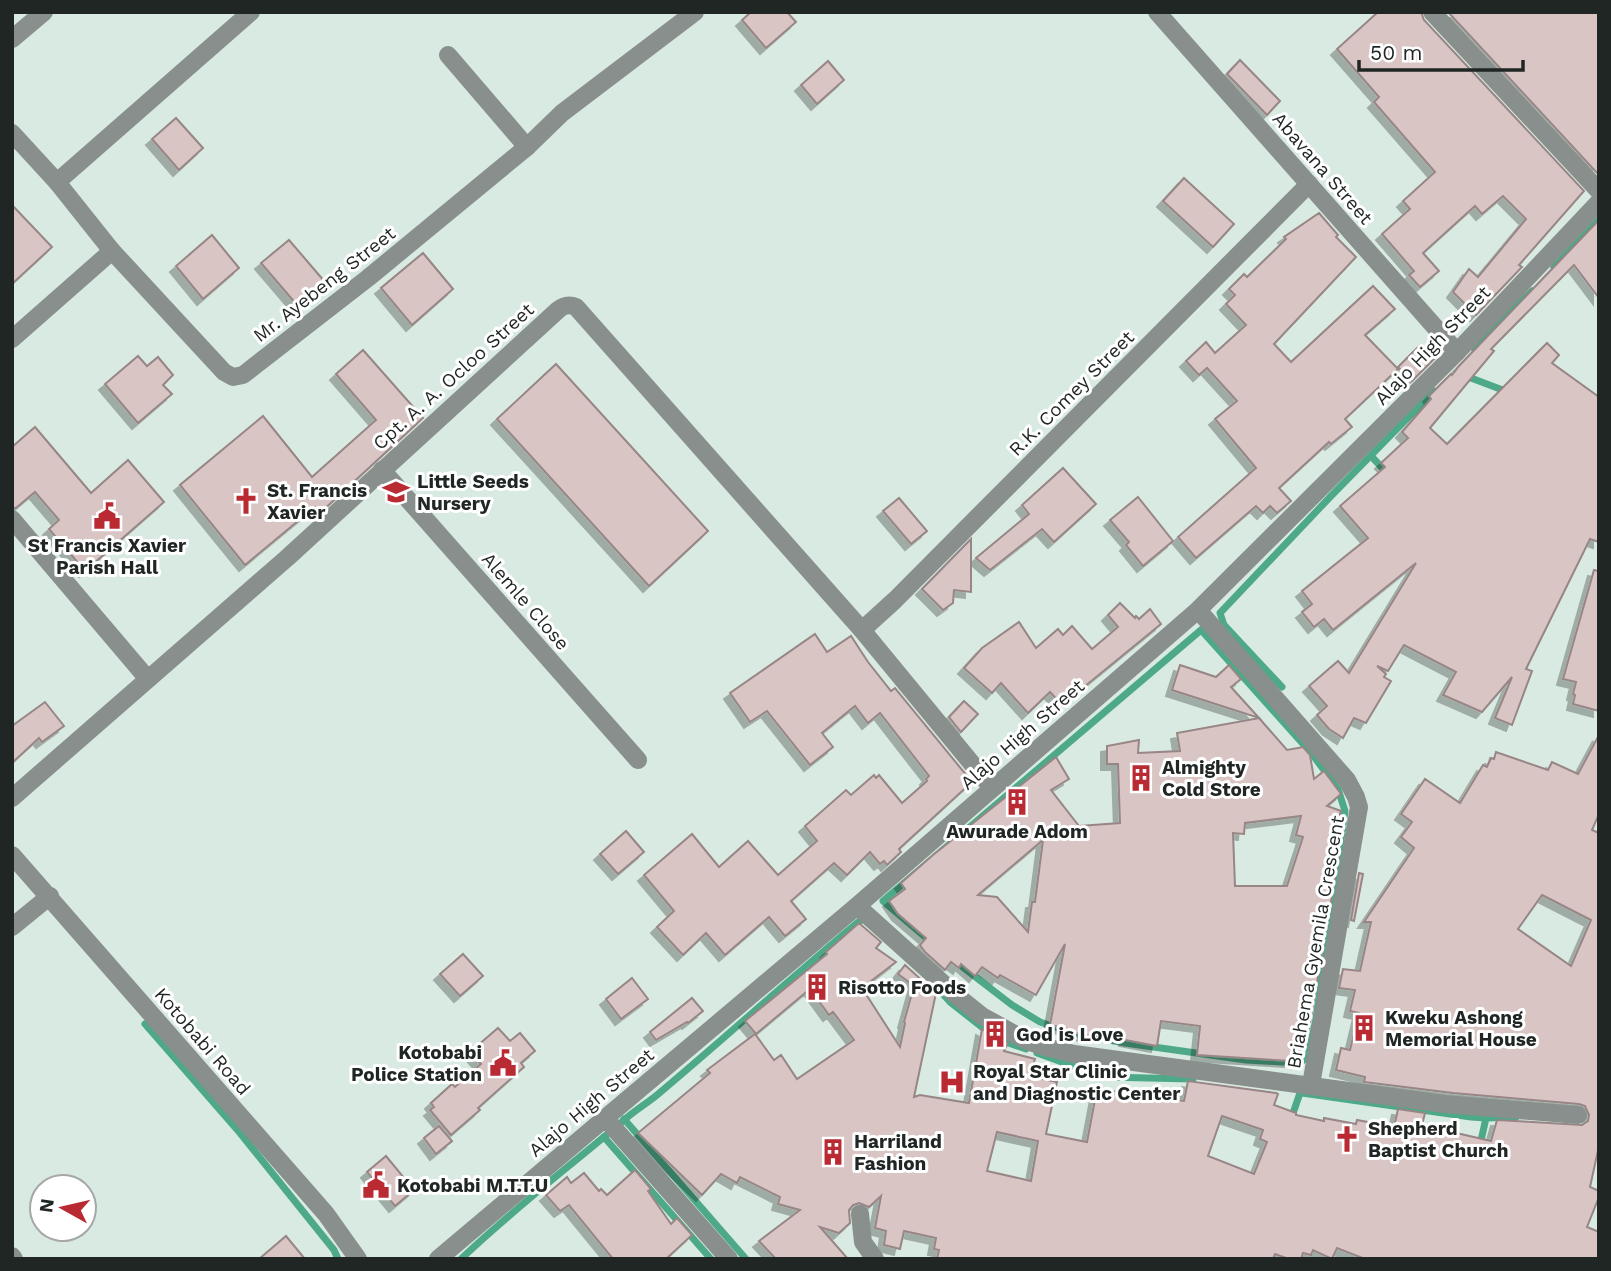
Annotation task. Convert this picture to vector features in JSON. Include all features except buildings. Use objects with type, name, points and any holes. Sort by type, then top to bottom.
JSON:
[{"type":"street","points":[[12,39],[44,12]]},
{"type":"street","points":[[57,182],[251,12]]},
{"type":"street","name":"Mr. Ayebeng Street","points":[[12,133],[57,182],[112,251],[224,372],[233,377],[243,375],[368,278],[527,147],[562,113],[695,12]]},
{"type":"street","name":"Abavana Street","points":[[1157,12],[1457,352]]},
{"type":"street","points":[[1432,12],[1599,191]]},
{"type":"street","points":[[448,54],[527,147]]},
{"type":"street","name":"R.K. Comey Street","points":[[862,630],[1309,184]]},
{"type":"street","name":"Alajo High Street","points":[[438,1259],[857,906],[1198,610],[1457,352],[1599,202]]},
{"type":"street","points":[[12,339],[112,251]]},
{"type":"street","name":"Cpt. A. A. Ocloo Street","points":[[12,798],[287,558],[564,305],[576,307],[586,317],[862,630],[992,788]]},
{"type":"street","name":"Alemle Close","points":[[382,470],[638,760]]},
{"type":"street","points":[[12,519],[147,678]]},
{"type":"street","name":"Briahema Gyemila Crescent","points":[[857,906],[982,1016],[1027,1041],[1074,1054],[1311,1085],[1359,807],[1347,780],[1198,610]]},
{"type":"street","name":"Kotobabi Road","points":[[12,855],[326,1214],[358,1259]]},
{"type":"street","points":[[12,927],[50,896]]},
{"type":"street","points":[[1311,1085],[1445,1104],[1578,1115]]},
{"type":"street","points":[[605,1118],[729,1259]]},
{"type":"street","points":[[860,1214],[863,1242],[875,1259]]},
{"type":"waterway","points":[[1554,267],[1599,220]]},
{"type":"waterway","points":[[1475,350],[1532,291]]},
{"type":"waterway","points":[[1463,375],[1508,392]]},
{"type":"waterway","points":[[1282,687],[1224,625],[1220,613],[1434,391]]},
{"type":"waterway","points":[[1371,456],[1387,473]]},
{"type":"waterway","points":[[1201,630],[1312,754],[1338,789],[1345,811],[1316,1019],[1308,1057],[1299,1063],[1246,1060],[1125,1043],[1073,1033],[1040,1022],[1012,1005],[943,952],[883,901],[1201,630]]},
{"type":"waterway","points":[[461,1259],[520,1206],[657,1095],[862,919],[867,922]]},
{"type":"waterway","points":[[939,990],[997,1039],[1026,1049]]},
{"type":"waterway","points":[[145,1024],[240,1133],[334,1250],[338,1259]]},
{"type":"waterway","points":[[1037,1053],[1103,1077],[1193,1079]]},
{"type":"waterway","points":[[1291,1119],[1300,1093]]},
{"type":"waterway","points":[[1302,1093],[1471,1117],[1516,1117]]},
{"type":"waterway","points":[[1480,1145],[1486,1118]]},
{"type":"waterway","points":[[624,1119],[746,1259]]},
{"type":"waterway","points":[[604,1137],[711,1259]]},
{"type":"place","name":"Little Seeds Nursery","points":[[396,492]]},
{"type":"place","name":"St. Francis Xavier","points":[[246,501]]},
{"type":"place","name":"St Francis Xavier Parish Hall","points":[[107,516]]},
{"type":"place","name":"Almighty Cold Store","points":[[1141,778]]},
{"type":"place","name":"Awurade Adom","points":[[1017,802]]},
{"type":"place","name":"Risotto Foods","points":[[817,987]]},
{"type":"place","name":"Kweku Ashong Memorial House","points":[[1364,1028]]},
{"type":"place","name":"God is Love","points":[[995,1034]]},
{"type":"place","name":"Kotobabi Police Station","points":[[503,1063]]},
{"type":"place","name":"Royal Star Clinic and Diagnostic Center","points":[[952,1082]]},
{"type":"place","name":"Shepherd Baptist Church","points":[[1347,1139]]},
{"type":"place","name":"Harriland Fashion","points":[[833,1152]]},
{"type":"place","name":"Kotobabi M.T.T.U","points":[[376,1185]]}]
